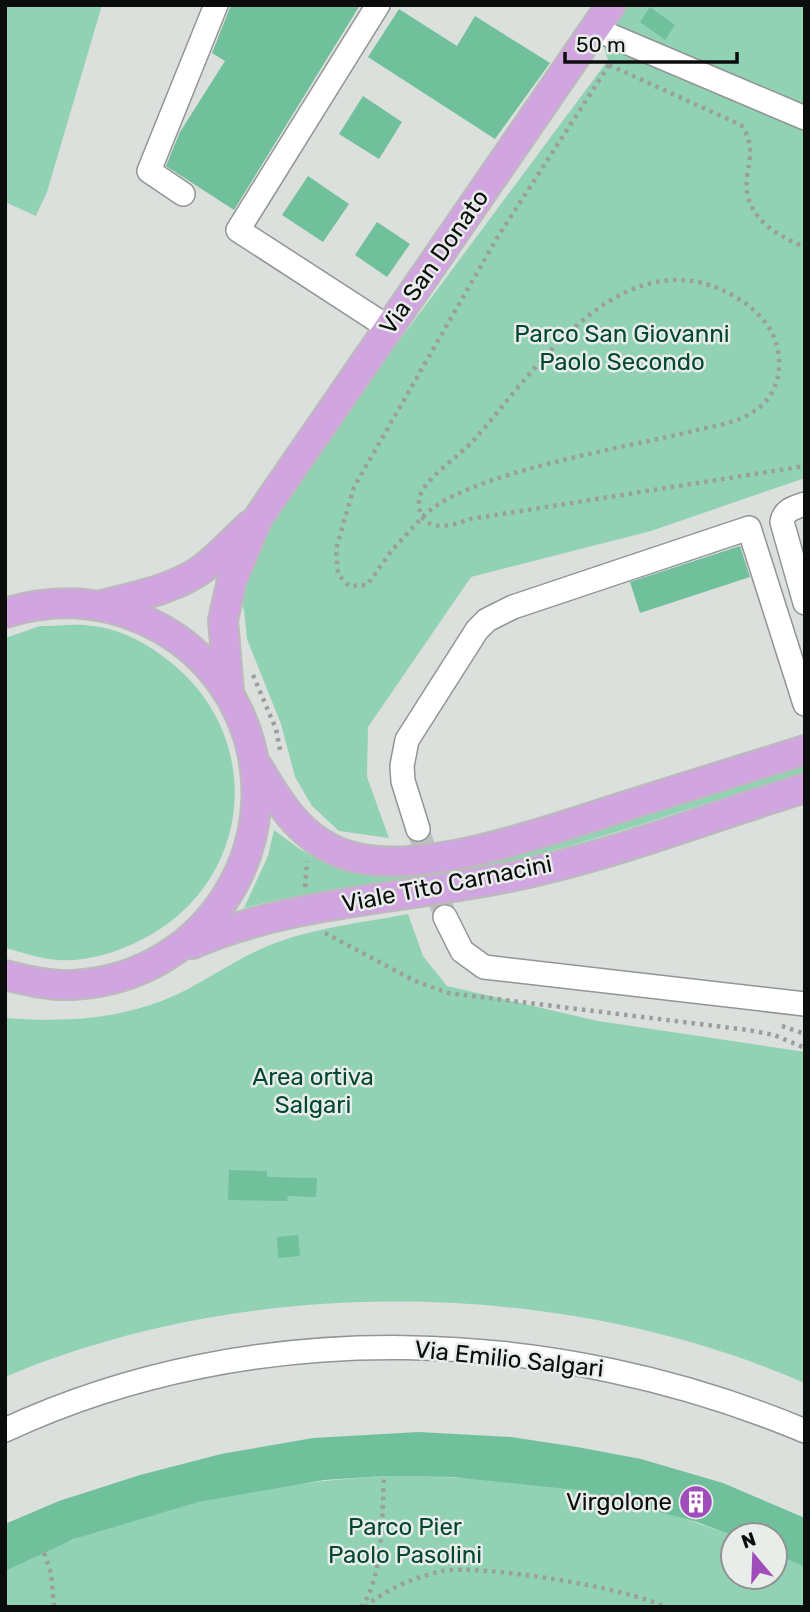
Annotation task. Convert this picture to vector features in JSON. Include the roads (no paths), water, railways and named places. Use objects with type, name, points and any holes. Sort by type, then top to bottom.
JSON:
[{"type":"main road","name":"Via San Donato","points":[[229,692],[223,620],[232,580],[258,518],[611,5]]},
{"type":"main road","name":"Via San Donato","points":[[99,605],[149,594],[187,577],[205,567],[258,518]]},
{"type":"main road","points":[[5,613],[29,606],[63,602],[99,605],[135,615],[163,629],[189,647],[229,692],[247,731],[255,762],[257,800],[252,838],[240,874],[220,907],[198,932],[171,954],[140,970],[104,981],[72,985],[38,983],[5,975]]},
{"type":"main road","name":"Viale Tito Carnacini","points":[[255,762],[292,820],[317,842],[347,855],[377,861],[423,859],[515,840],[805,750]]},
{"type":"main road","name":"Viale Tito Carnacini","points":[[171,954],[231,927],[287,912],[513,877],[805,788]]},
{"type":"main road","points":[[5,988],[38,983]]},
{"type":"street","points":[[183,194],[149,172],[216,5]]},
{"type":"street","points":[[378,5],[238,230],[389,328]]},
{"type":"street","points":[[588,39],[805,118]]},
{"type":"street","points":[[805,504],[783,514],[782,522],[805,603]]},
{"type":"street","points":[[418,829],[403,781],[402,766],[407,740],[477,630],[499,612],[749,528],[803,692]]},
{"type":"street","points":[[445,917],[462,951],[484,967],[805,1004]]},
{"type":"street","name":"Via Emilio Salgari","points":[[5,1430],[91,1397],[218,1365],[334,1350],[412,1348],[526,1356],[634,1375],[686,1387],[805,1431]]},
{"type":"tunnel","points":[[418,829],[445,917]]},
{"type":"place","name":"Virgolone","points":[[696,1502]]},
{"type":"park label","name":"Parco San Giovanni Paolo Secondo","points":[[622,348]]},
{"type":"park label","name":"Area ortiva Salgari","points":[[313,1091]]},
{"type":"park label","name":"Parco Pier Paolo Pasolini","points":[[405,1541]]}]
